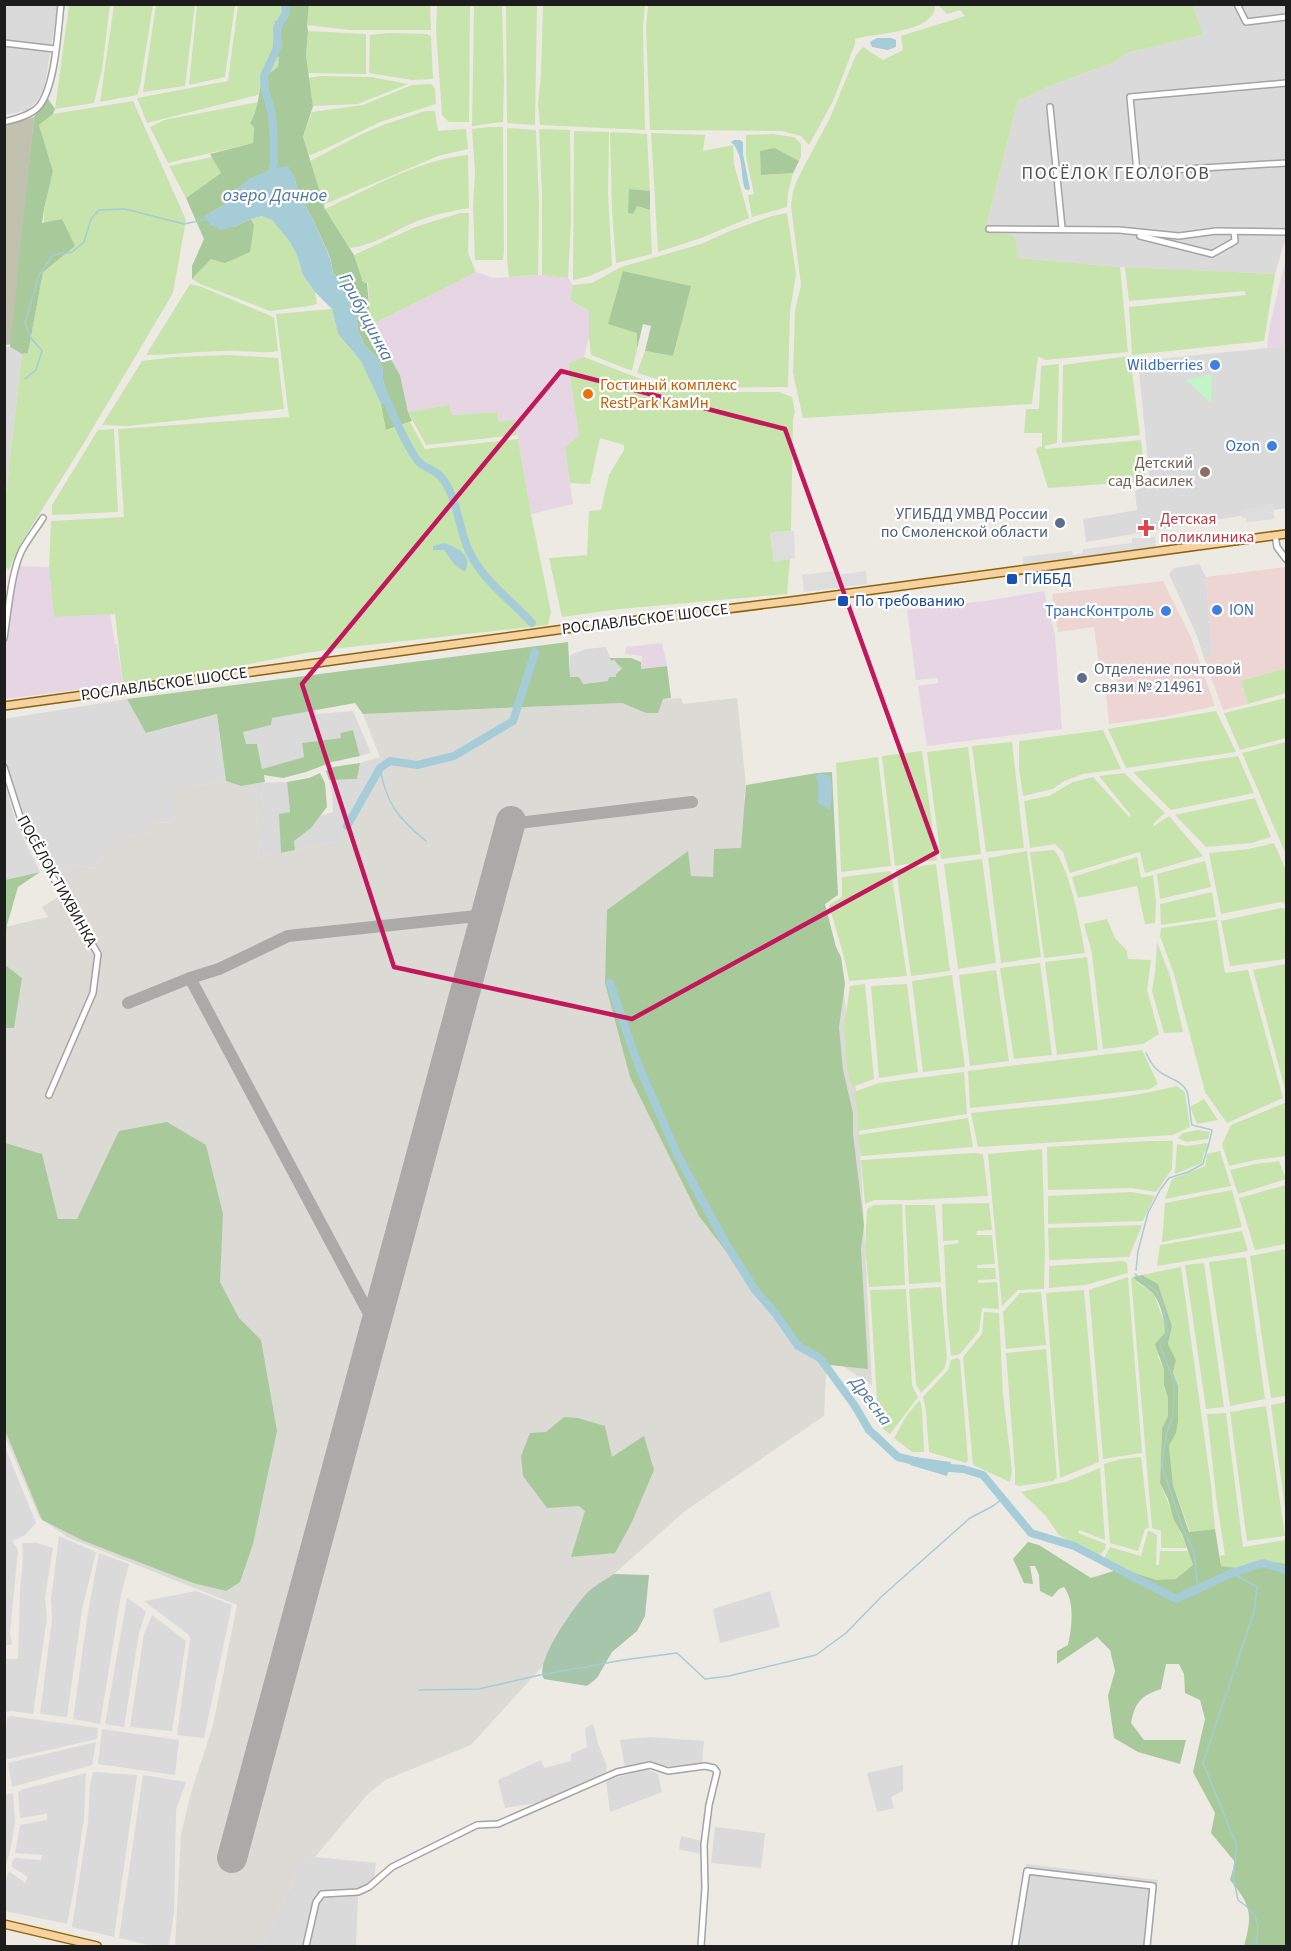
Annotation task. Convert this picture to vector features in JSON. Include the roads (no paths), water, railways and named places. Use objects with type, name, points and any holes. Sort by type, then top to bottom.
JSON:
[{"type":"main road","name":"РОСЛАВЛЬСКОЕ ШОССЕ","points":[[4,706],[557,630],[1287,534]]},
{"type":"main road","points":[[4,1924],[97,1947]]},
{"type":"street","points":[[4,122],[22,118],[34,111],[47,95],[61,4]]},
{"type":"street","points":[[1238,4],[1246,22],[1287,17]]},
{"type":"street","points":[[4,43],[55,49]]},
{"type":"street","points":[[1287,83],[1130,97],[1137,172],[1287,163]]},
{"type":"street","points":[[1050,107],[1062,228]]},
{"type":"street","points":[[989,229],[1119,230],[1212,254],[1235,241],[1234,232]]},
{"type":"street","points":[[1127,232],[1179,236],[1216,231],[1287,232]]},
{"type":"street","points":[[4,638],[17,564],[21,552],[43,518]]},
{"type":"street","points":[[1275,536],[1277,547],[1287,559]]},
{"type":"street","name":"ПОСЁЛОК ТИХВИНКА","points":[[4,767],[23,826],[98,954],[93,993],[49,1095]]},
{"type":"street","points":[[306,1947],[316,1902],[322,1894],[358,1892],[369,1887],[392,1867],[477,1825],[498,1824],[608,1776],[651,1765],[668,1771],[705,1766],[714,1768],[717,1772],[709,1805],[704,1845],[705,1888],[701,1947]]},
{"type":"street","points":[[1015,1947],[1026,1871],[1153,1886],[1147,1947]]},
{"type":"water","points":[[877,38],[896,40],[896,47],[888,50],[872,47],[870,42]]},
{"type":"water","points":[[734,140],[743,142],[750,189],[748,190],[745,189],[743,183],[738,152],[731,142]]},
{"type":"water","name":"озеро Дачное","points":[[288,166],[330,258],[333,273],[350,291],[349,303],[356,313],[358,331],[365,346],[378,359],[383,369],[383,380],[388,399],[381,404],[361,361],[338,334],[332,309],[315,292],[303,275],[290,242],[272,220],[262,216],[220,230],[211,225],[204,216],[226,204],[231,194],[249,179],[273,168]]},
{"type":"water","points":[[445,543],[460,550],[466,557],[465,572],[454,564],[444,550],[433,550],[433,546]]},
{"type":"water","points":[[820,773],[830,776],[832,788],[830,810],[818,803],[816,777]]},
{"type":"water","points":[[915,1457],[951,1462],[947,1476],[910,1465]]},
{"type":"waterway","name":"Грибущинка","points":[[271,179],[274,162],[272,114],[265,90],[264,76],[278,46],[277,28],[286,13],[285,4]]},
{"type":"waterway","points":[[25,379],[36,370],[42,351],[31,338],[25,323],[39,275],[53,255],[72,252],[84,242],[91,219],[99,210],[125,209],[184,224],[208,219]]},
{"type":"waterway","name":"Грибущинка","points":[[382,389],[416,458],[422,465],[440,476],[447,486],[455,504],[465,542],[481,571],[532,623]]},
{"type":"waterway","name":"Грибущинка","points":[[347,826],[380,768],[390,761],[417,765],[454,756],[513,721],[535,652]]},
{"type":"waterway","points":[[380,768],[386,792],[395,810],[426,841]]},
{"type":"waterway","name":"Дресна","points":[[610,983],[637,1062],[678,1156],[726,1244],[755,1290],[775,1313],[798,1346],[820,1358],[855,1406],[869,1430],[898,1457],[923,1463]]},
{"type":"waterway","points":[[1136,1270],[1138,1251],[1148,1213],[1160,1190],[1169,1178],[1203,1164],[1212,1130],[1192,1125],[1187,1091],[1178,1082],[1158,1070],[1146,1053]]},
{"type":"waterway","points":[[1135,1274],[1156,1291],[1163,1305],[1168,1332],[1160,1346],[1174,1381],[1173,1416],[1166,1435],[1162,1466],[1182,1526],[1194,1552],[1198,1589]]},
{"type":"waterway","name":"Дресна","points":[[938,1467],[963,1469],[983,1475],[1031,1533],[1074,1546],[1176,1599],[1232,1573],[1263,1563],[1286,1570]]},
{"type":"waterway","points":[[419,1690],[479,1689],[540,1675],[677,1653],[705,1679],[729,1676],[816,1655],[846,1633],[881,1597],[970,1518],[1002,1499]]},
{"type":"waterway","points":[[1232,1573],[1257,1587],[1254,1612],[1203,1763],[1237,1846],[1233,1876],[1238,1900],[1251,1910],[1256,1920],[1258,1931],[1256,1946]]},
{"type":"place","name":"Wildberries","points":[[1215,365]]},
{"type":"place","name":"Гостиный комплекс RestPark КамИн","points":[[588,394]]},
{"type":"place","name":"Ozon","points":[[1272,446]]},
{"type":"place","name":"Детский сад Василек","points":[[1205,472]]},
{"type":"place","name":"УГИБДД УМВД России по Смоленской области","points":[[1060,523]]},
{"type":"place","name":"Детская поликлиника","points":[[1146,528]]},
{"type":"place","name":"ГИББД","points":[[1012,579]]},
{"type":"place","name":"По требованию","points":[[843,601]]},
{"type":"place","name":"ION","points":[[1217,610]]},
{"type":"place","name":"ТрансКонтроль","points":[[1166,611]]},
{"type":"place","name":"Отделение почтовой связи № 214961","points":[[1082,678]]},
{"type":"district","name":"ПОСЁЛОК ГЕОЛОГОВ","points":[[1116,173]]}]
